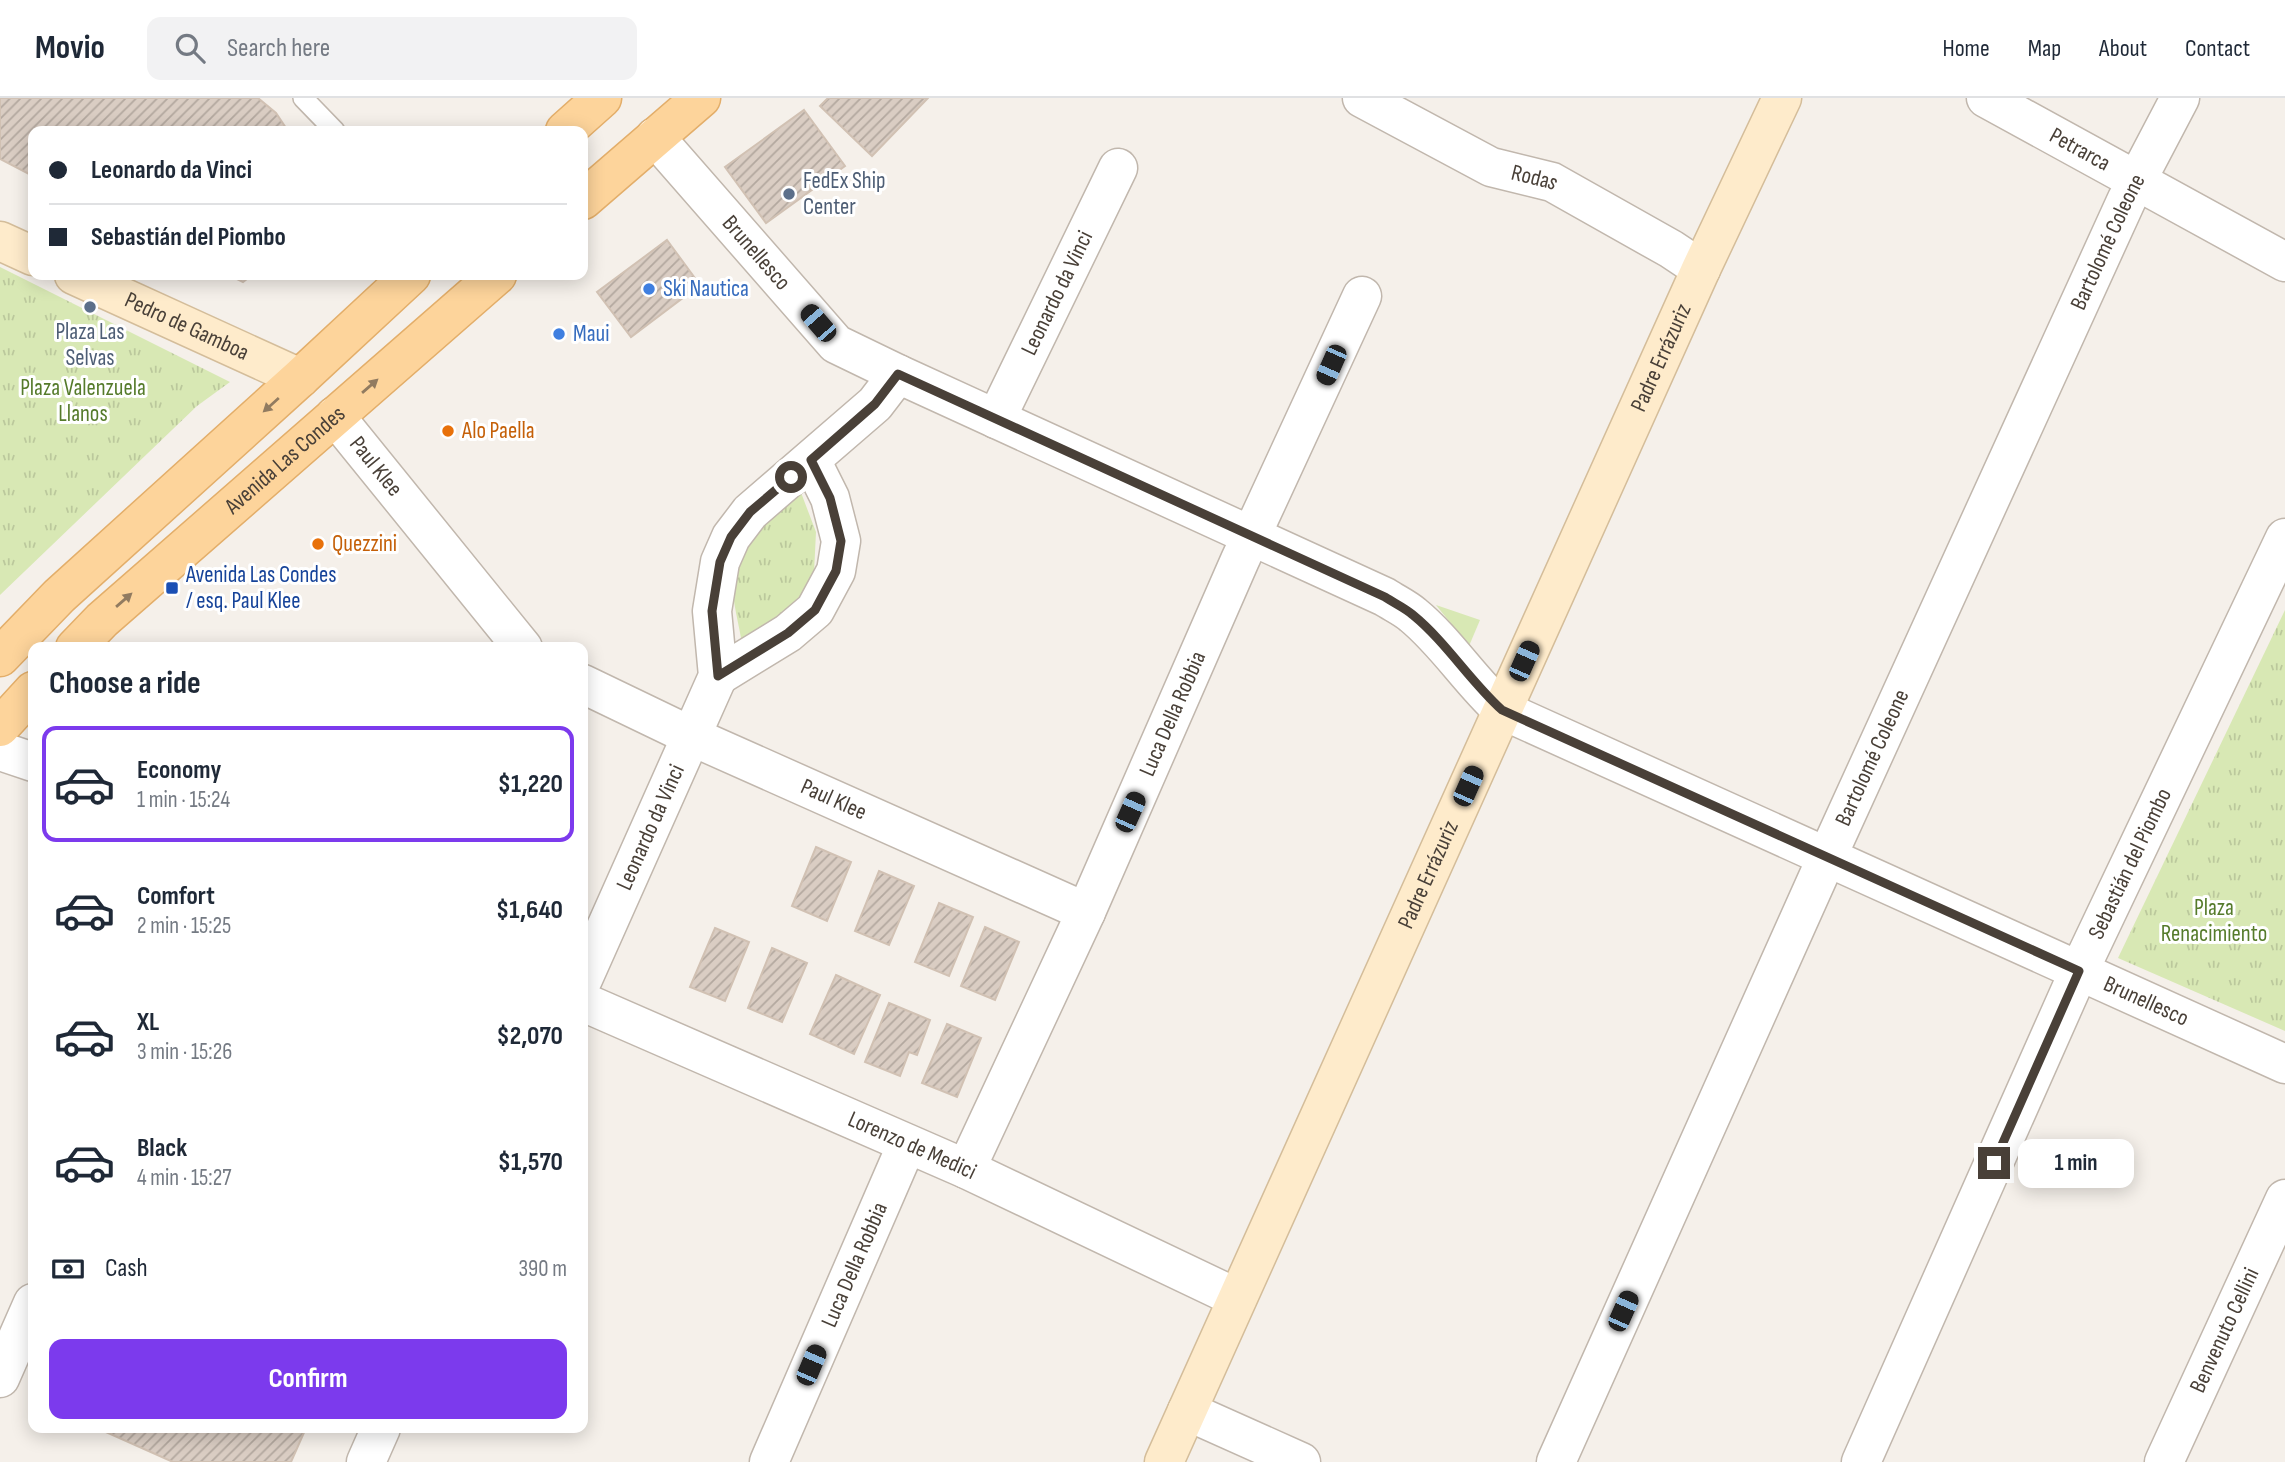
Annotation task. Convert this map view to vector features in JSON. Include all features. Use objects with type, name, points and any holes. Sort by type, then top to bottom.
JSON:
[{"type":"main road","points":[[588,196],[701,98]]},
{"type":"main road","points":[[0,657],[59,596],[406,280]]},
{"type":"main road","name":"Avenida Las Condes","points":[[81,642],[102,620],[491,280]]},
{"type":"main road","points":[[0,727],[28,696]]},
{"type":"street","name":"Rodas","points":[[1362,98],[1490,167],[1552,182],[1671,249],[1701,269]]},
{"type":"street","name":"Padre Errázuriz","points":[[1164,1462],[1701,269],[1782,98]]},
{"type":"street","name":"Petrarca","points":[[1986,98],[2285,262]]},
{"type":"street","name":"Bartolomé Coleone","points":[[1556,1462],[1827,857],[2136,180],[2180,98]]},
{"type":"street","name":"Brunellesco","points":[[655,137],[836,344],[1385,597],[1412,614],[1432,633],[1485,695],[1502,710],[2285,1064]]},
{"type":"street","name":"Leonardo da Vinci","points":[[996,419],[1118,168]]},
{"type":"street","points":[[0,241],[28,254]]},
{"type":"street","name":"Pedro de Gamboa","points":[[85,280],[300,378]]},
{"type":"street","name":"Luca Della Robbia","points":[[966,1170],[1086,912],[1362,296]]},
{"type":"street","name":"Leonardo da Vinci","points":[[588,968],[718,676],[712,611],[720,562],[731,537],[750,512],[875,404],[898,374]]},
{"type":"street","name":"Paul Klee","points":[[335,416],[518,642]]},
{"type":"street","points":[[718,676],[788,633],[815,610],[836,571],[841,541],[830,498],[811,460]]},
{"type":"street","name":"Sebastián del Piombo","points":[[1861,1462],[2079,971],[2285,538]]},
{"type":"street","name":"Paul Klee","points":[[588,686],[691,736],[1086,912]]},
{"type":"street","points":[[0,751],[28,760]]},
{"type":"street","name":"Lorenzo de Medici","points":[[588,1004],[966,1170],[1237,1298]]},
{"type":"street","name":"Luca Della Robbia","points":[[769,1462],[907,1144]]},
{"type":"street","name":"Benvenuto Cellini","points":[[2164,1462],[2285,1199]]},
{"type":"street","points":[[0,1378],[28,1314]]},
{"type":"street","points":[[1187,1411],[1301,1462]]},
{"type":"street","points":[[366,1462],[379,1433]]},
{"type":"lane","points":[[303,98],[330,126]]},
{"type":"green space","name":"Plaza Valenzuela Llanos","points":[[0,267],[230,382],[197,406],[0,595]]},
{"type":"green space","points":[[800,490],[816,532],[814,573],[792,613],[742,644],[732,587],[734,565],[747,540],[757,528]]},
{"type":"green space","points":[[1436,605],[1480,620],[1469,646]]},
{"type":"green space","name":"Plaza Renacimiento","points":[[2285,610],[2285,1031],[2118,958]]},
{"type":"building","points":[[0,98],[258,98],[276,113],[285,126],[28,126],[28,173],[0,159]]},
{"type":"building","points":[[828,98],[928,98],[872,156],[820,106]]},
{"type":"building","points":[[804,110],[845,166],[766,223],[725,167]]},
{"type":"building","name":"Ski Nautica","points":[[667,240],[700,285],[631,337],[597,292]]},
{"type":"building","points":[[816,847],[851,862],[827,921],[792,906]]},
{"type":"building","points":[[879,871],[914,886],[889,945],[855,931]]},
{"type":"building","points":[[939,903],[973,917],[949,976],[915,962]]},
{"type":"building","points":[[985,927],[1019,942],[995,1000],[961,986]]},
{"type":"building","points":[[715,928],[749,942],[725,1001],[690,987]]},
{"type":"building","points":[[772,948],[807,963],[782,1022],[748,1008]]},
{"type":"building","points":[[836,975],[880,995],[854,1054],[810,1034]]},
{"type":"building","points":[[889,1003],[930,1020],[917,1055],[909,1052],[900,1076],[865,1062]]},
{"type":"building","points":[[947,1024],[981,1038],[957,1097],[922,1083]]},
{"type":"building","points":[[108,1433],[304,1433],[291,1462],[173,1462]]},
{"type":"place","name":"FedEx Ship Center","points":[[789,194]]},
{"type":"place","name":"Ski Nautica","points":[[649,289]]},
{"type":"place","name":"Plaza Las Selvas","points":[[90,307]]},
{"type":"place","name":"Maui","points":[[559,334]]},
{"type":"place","name":"Alo Paella","points":[[448,431]]},
{"type":"place","name":"Quezzini","points":[[318,544]]},
{"type":"place","name":"Avenida Las Condes / esq. Paul Klee","points":[[172,588]]},
{"type":"route","points":[[791,477],[750,512],[731,537],[720,562],[712,611],[718,676],[788,633],[815,610],[836,571],[841,541],[830,498],[811,460],[875,404],[898,374],[1385,597],[1412,614],[1432,633],[1485,695],[1502,710],[2079,971],[1994,1163]]}]
